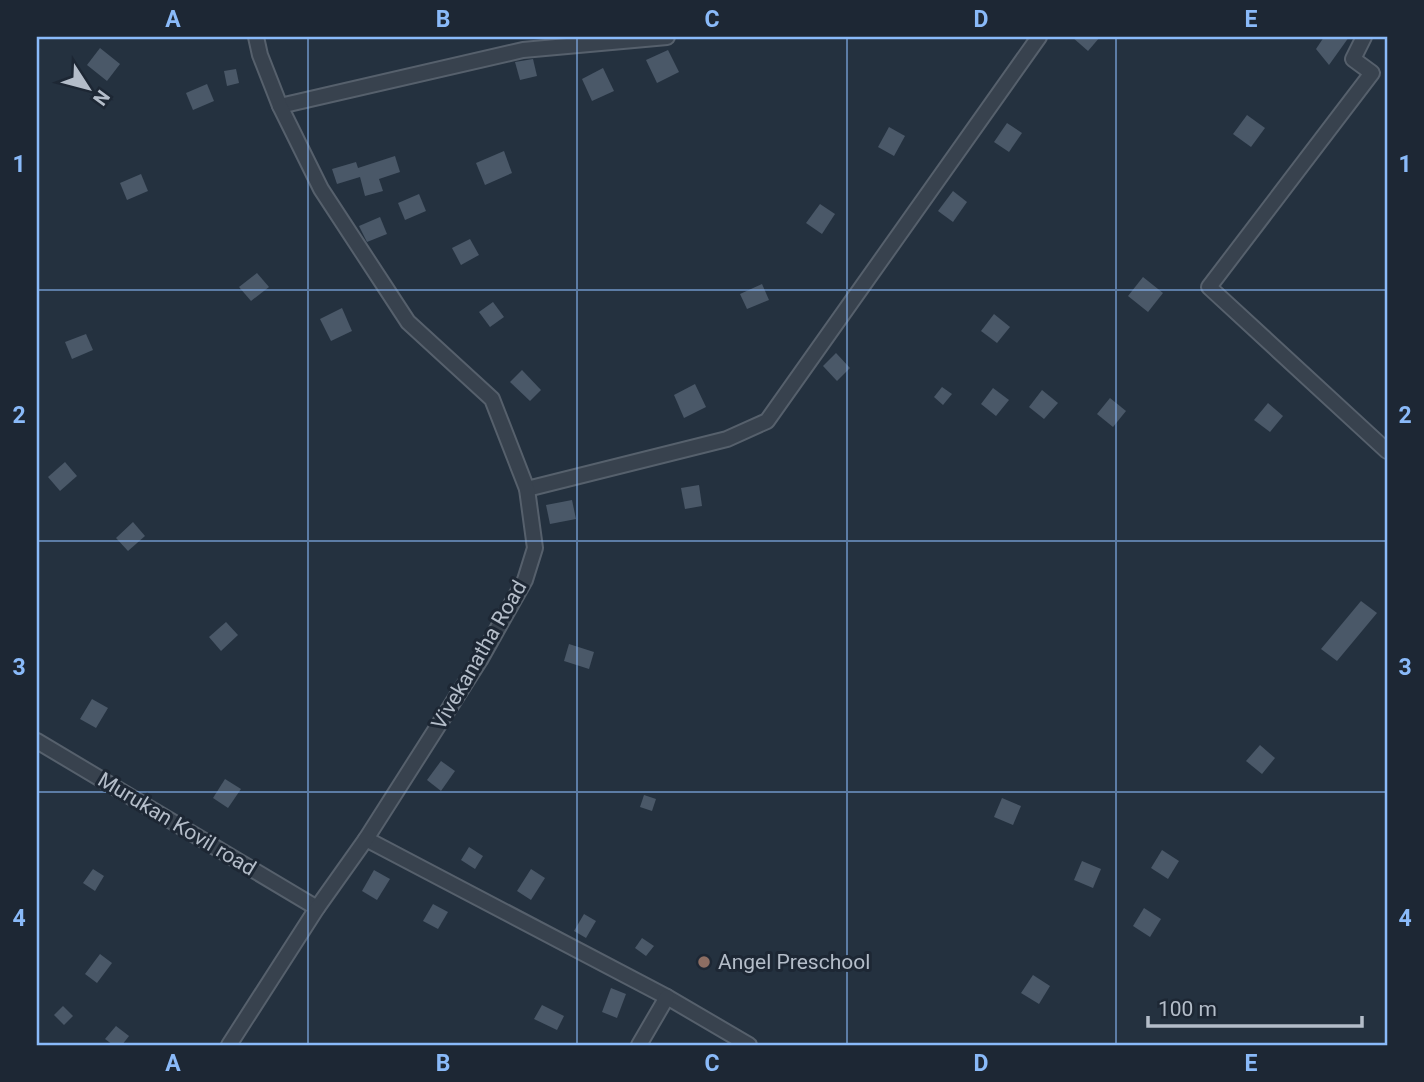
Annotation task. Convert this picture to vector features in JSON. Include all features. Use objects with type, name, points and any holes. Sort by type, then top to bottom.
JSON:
[{"type":"street","name":"Vivekanatha Road","points":[[229,1045],[317,908],[366,839],[480,660],[525,580],[535,548],[527,489],[492,399],[408,323],[321,189],[280,106],[260,55],[256,37]]},
{"type":"street","points":[[280,106],[523,50],[667,37]]},
{"type":"street","points":[[527,489],[727,439],[767,421],[1039,37]]},
{"type":"street","points":[[1364,37],[1353,58],[1372,74],[1209,287],[1387,451]]},
{"type":"street","name":"Murukan Kovil road","points":[[37,741],[317,908]]},
{"type":"street","points":[[366,839],[667,997],[749,1045]]},
{"type":"street","points":[[639,1045],[667,997]]},
{"type":"building","points":[[1072,37],[1100,37],[1088,51]]},
{"type":"building","points":[[1324,37],[1349,37],[1329,65],[1316,49]]},
{"type":"building","points":[[100,48],[120,64],[107,81],[87,65]]},
{"type":"building","points":[[668,50],[679,72],[657,83],[646,60]]},
{"type":"building","points":[[533,59],[537,76],[520,80],[515,62]]},
{"type":"building","points":[[603,68],[614,91],[592,101],[582,79]]},
{"type":"building","points":[[236,69],[239,83],[227,86],[224,71]]},
{"type":"building","points":[[207,84],[214,101],[193,110],[186,93]]},
{"type":"building","points":[[1247,115],[1265,128],[1251,147],[1233,134]]},
{"type":"building","points":[[1007,123],[1022,133],[1009,152],[994,142]]},
{"type":"building","points":[[889,127],[905,136],[894,156],[878,147]]},
{"type":"building","points":[[504,151],[512,173],[485,185],[476,163]]},
{"type":"building","points":[[395,156],[400,172],[379,179],[383,191],[365,196],[360,177],[337,184],[332,169],[356,162],[358,168]]},
{"type":"building","points":[[141,174],[148,191],[127,200],[120,183]]},
{"type":"building","points":[[953,191],[967,202],[953,222],[938,211]]},
{"type":"building","points":[[419,194],[426,211],[405,220],[398,203]]},
{"type":"building","points":[[820,204],[835,214],[822,234],[806,223]]},
{"type":"building","points":[[380,217],[387,234],[367,242],[359,226]]},
{"type":"building","points":[[470,239],[479,255],[461,265],[452,248]]},
{"type":"building","points":[[257,273],[269,287],[251,301],[239,287]]},
{"type":"building","points":[[1143,277],[1163,293],[1148,312],[1128,296]]},
{"type":"building","points":[[762,284],[769,300],[747,309],[740,294]]},
{"type":"building","points":[[493,302],[504,317],[490,327],[479,312]]},
{"type":"building","points":[[342,308],[352,331],[331,341],[320,319]]},
{"type":"building","points":[[994,314],[1010,327],[997,343],[981,331]]},
{"type":"building","points":[[86,334],[93,350],[72,359],[65,342]]},
{"type":"building","points":[[836,353],[850,368],[837,381],[823,366]]},
{"type":"building","points":[[522,370],[541,390],[530,401],[510,382]]},
{"type":"building","points":[[695,384],[706,407],[684,418],[674,395]]},
{"type":"building","points":[[942,387],[952,394],[943,405],[934,397]]},
{"type":"building","points":[[993,388],[1009,400],[996,416],[981,404]]},
{"type":"building","points":[[1042,390],[1058,403],[1044,419],[1029,407]]},
{"type":"building","points":[[1110,398],[1126,411],[1113,427],[1097,414]]},
{"type":"building","points":[[1268,403],[1283,416],[1270,432],[1254,420]]},
{"type":"building","points":[[65,462],[77,476],[60,491],[48,477]]},
{"type":"building","points":[[699,485],[702,506],[685,509],[681,488]]},
{"type":"building","points":[[572,500],[576,519],[550,524],[546,505]]},
{"type":"building","points":[[133,522],[145,536],[128,551],[116,538]]},
{"type":"building","points":[[1361,601],[1377,613],[1337,661],[1321,649]]},
{"type":"building","points":[[226,622],[238,635],[221,651],[209,637]]},
{"type":"building","points":[[569,644],[594,652],[589,669],[564,661]]},
{"type":"building","points":[[92,699],[108,708],[96,728],[80,719]]},
{"type":"building","points":[[1260,745],[1275,758],[1262,774],[1246,761]]},
{"type":"building","points":[[441,761],[455,771],[441,791],[427,780]]},
{"type":"building","points":[[225,779],[241,789],[228,808],[213,798]]},
{"type":"building","points":[[644,795],[656,799],[652,811],[640,807]]},
{"type":"building","points":[[1002,798],[1021,806],[1013,825],[994,817]]},
{"type":"building","points":[[469,847],[483,856],[475,869],[461,860]]},
{"type":"building","points":[[1162,850],[1179,861],[1168,879],[1151,868]]},
{"type":"building","points":[[1082,861],[1101,869],[1093,888],[1074,880]]},
{"type":"building","points":[[93,869],[104,876],[95,891],[83,883]]},
{"type":"building","points":[[531,869],[545,878],[531,900],[517,891]]},
{"type":"building","points":[[374,870],[390,879],[377,900],[362,891]]},
{"type":"building","points":[[433,904],[448,912],[438,929],[423,921]]},
{"type":"building","points":[[1144,908],[1161,919],[1150,937],[1133,926]]},
{"type":"building","points":[[584,914],[596,921],[586,938],[574,931]]},
{"type":"building","points":[[642,938],[654,946],[646,956],[635,948]]},
{"type":"building","points":[[100,954],[112,963],[97,983],[85,974]]},
{"type":"building","points":[[1033,975],[1050,986],[1039,1004],[1021,993]]},
{"type":"building","points":[[611,988],[626,994],[617,1018],[602,1012]]},
{"type":"building","points":[[542,1005],[564,1016],[557,1030],[534,1019]]},
{"type":"building","points":[[63,1006],[73,1016],[64,1025],[54,1015]]},
{"type":"building","points":[[116,1026],[129,1036],[122,1045],[113,1045],[105,1039]]},
{"type":"place","name":"Angel Preschool","points":[[704,962]]}]
